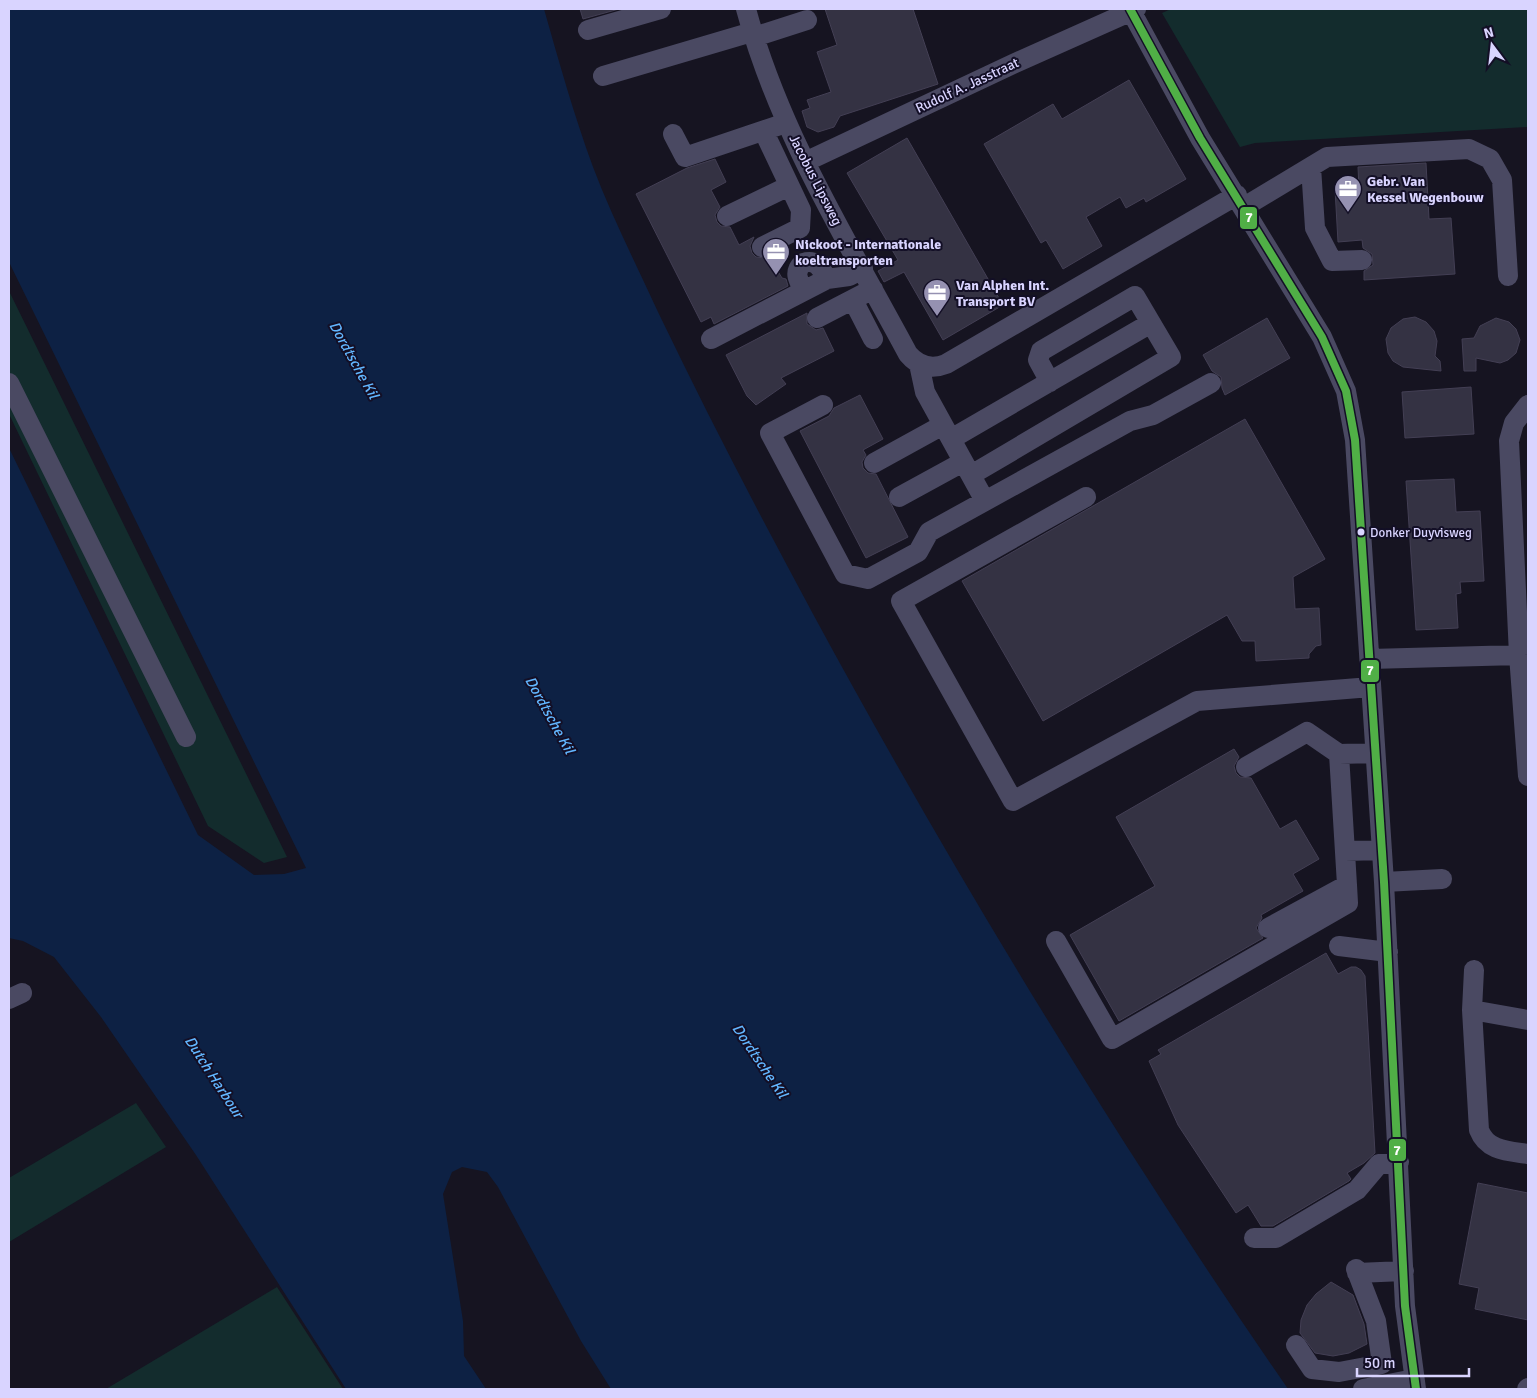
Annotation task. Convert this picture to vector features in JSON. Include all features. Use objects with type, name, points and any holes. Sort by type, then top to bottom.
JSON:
[{"type":"street","points":[[588,30],[661,9]]},
{"type":"street","name":"Jacobus Lipsweg","points":[[746,9],[753,35],[805,162],[908,354],[919,364]]},
{"type":"street","points":[[1132,10],[1200,138],[1322,337],[1346,390],[1355,440],[1384,882],[1408,1334],[1415,1384],[1361,1389],[1339,1372]]},
{"type":"street","name":"Rudolf A. Jasstraat","points":[[805,162],[1132,10]]},
{"type":"street","points":[[603,76],[807,20]]},
{"type":"street","points":[[673,134],[685,157],[764,132],[788,121]]},
{"type":"street","points":[[762,247],[800,228],[801,210],[764,132]]},
{"type":"street","points":[[985,501],[925,392],[919,364],[932,367],[946,364],[1240,202],[1311,167],[1327,157],[1462,148],[1484,155],[1495,165],[1502,180],[1508,276]]},
{"type":"street","points":[[1311,167],[1315,228],[1332,261],[1362,260]]},
{"type":"street","points":[[727,216],[789,186]]},
{"type":"street","points":[[711,339],[804,291],[797,275],[797,270],[803,263],[813,262],[817,264],[827,279],[849,276],[863,270]]},
{"type":"street","points":[[817,318],[873,289]]},
{"type":"street","points":[[899,497],[967,468],[1172,358],[1135,296],[1040,351],[1038,360],[1050,382]]},
{"type":"street","points":[[852,300],[873,339]]},
{"type":"street","points":[[874,463],[947,432],[1050,382],[1151,323]]},
{"type":"street","points":[[9,383],[186,737]]},
{"type":"street","points":[[823,405],[770,433],[845,574],[868,579],[918,552],[929,532],[1130,421],[1153,415],[1211,383]]},
{"type":"street","points":[[1528,405],[1514,423],[1509,441],[1519,655],[1528,776]]},
{"type":"street","points":[[1086,497],[901,601],[1014,802],[1197,701],[1371,688]]},
{"type":"street","points":[[1370,660],[1519,655]]},
{"type":"street","points":[[1246,767],[1307,732],[1339,754],[1375,753]]},
{"type":"street","points":[[1056,941],[1112,1039],[1348,903],[1339,754]]},
{"type":"street","points":[[1345,851],[1382,850]]},
{"type":"street","points":[[1384,882],[1442,879]]},
{"type":"street","points":[[1268,928],[1347,885]]},
{"type":"street","points":[[1339,946],[1388,952]]},
{"type":"street","points":[[1474,970],[1472,1010],[1478,1124],[1481,1136],[1495,1148],[1528,1154]]},
{"type":"street","points":[[1472,1010],[1528,1020]]},
{"type":"street","points":[[1254,1238],[1276,1238],[1357,1190],[1379,1164],[1399,1162]]},
{"type":"street","points":[[1296,1345],[1312,1369],[1339,1372],[1382,1364],[1376,1321],[1356,1271],[1404,1270]]},
{"type":"green space","points":[[1171,9],[1528,9],[1528,127],[1255,143],[1240,147],[1162,13]]},
{"type":"green space","points":[[9,291],[287,857],[264,863],[208,826],[9,414]]},
{"type":"green space","points":[[136,1103],[166,1147],[9,1242],[9,1178]]},
{"type":"green space","points":[[277,1287],[343,1389],[106,1389]]},
{"type":"water","points":[[9,9],[544,9],[586,147],[616,222],[695,388],[813,614],[924,813],[1040,1008],[1100,1105],[1288,1389],[611,1389],[581,1341],[498,1187],[487,1172],[462,1167],[452,1172],[443,1194],[463,1321],[464,1356],[486,1389],[346,1389],[196,1155],[101,1017],[54,957],[23,941],[9,938],[9,448],[198,835],[254,875],[284,874],[306,868],[9,262]]},
{"type":"building","points":[[580,9],[619,9],[583,19]]},
{"type":"building","points":[[825,9],[913,9],[938,84],[840,116],[834,127],[818,132],[807,127],[802,111],[810,108],[807,100],[831,92],[817,52],[837,45]]},
{"type":"building","points":[[1129,80],[1186,179],[1146,202],[1144,198],[1126,208],[1120,197],[1086,217],[1102,246],[1063,269],[1046,240],[1041,243],[984,144],[1053,104],[1062,119]]},
{"type":"building","points":[[907,138],[1003,305],[943,340],[904,272],[884,282],[878,271],[898,260],[847,173]]},
{"type":"building","points":[[715,159],[726,182],[711,190],[720,207],[715,215],[717,222],[721,226],[730,227],[739,245],[754,237],[750,246],[752,253],[756,257],[765,258],[772,271],[776,268],[782,278],[786,279],[788,286],[714,324],[711,317],[701,322],[636,194],[687,168]]},
{"type":"building","points":[[1426,163],[1429,219],[1451,218],[1455,274],[1364,280],[1364,271],[1373,265],[1372,254],[1363,248],[1362,240],[1338,242],[1335,189],[1359,188],[1358,167]]},
{"type":"building","points":[[807,313],[807,324],[816,330],[823,328],[834,351],[781,378],[786,384],[756,405],[747,396],[726,355]]},
{"type":"building","points":[[1415,317],[1426,322],[1434,331],[1437,341],[1435,356],[1440,361],[1441,371],[1403,367],[1393,361],[1388,353],[1386,339],[1391,328],[1403,319]]},
{"type":"building","points":[[1267,318],[1290,358],[1225,395],[1221,377],[1212,371],[1203,355]]},
{"type":"building","points":[[1496,318],[1509,322],[1516,329],[1520,340],[1516,353],[1508,360],[1500,363],[1476,358],[1476,371],[1464,371],[1462,339],[1474,338],[1480,326]]},
{"type":"building","points":[[1471,387],[1474,434],[1405,438],[1402,392]]},
{"type":"building","points":[[860,395],[883,439],[863,450],[866,455],[862,462],[863,468],[868,473],[876,474],[908,537],[866,558],[800,431],[829,416],[834,408]]},
{"type":"building","points":[[1245,419],[1325,559],[1293,577],[1295,609],[1319,608],[1321,645],[1316,646],[1309,654],[1309,658],[1256,661],[1255,641],[1242,641],[1227,615],[1043,721],[962,581]]},
{"type":"building","points":[[1454,479],[1456,512],[1480,511],[1484,581],[1460,582],[1461,593],[1456,594],[1458,628],[1416,630],[1406,481]]},
{"type":"building","points":[[1234,749],[1239,757],[1234,766],[1236,773],[1240,777],[1251,778],[1280,829],[1296,820],[1319,859],[1293,874],[1303,891],[1261,915],[1262,918],[1256,928],[1263,938],[1119,1021],[1070,935],[1155,886],[1116,817]]},
{"type":"building","points":[[1326,953],[1338,974],[1351,967],[1356,967],[1365,976],[1375,1153],[1364,1163],[1347,1173],[1351,1179],[1349,1181],[1273,1226],[1261,1226],[1248,1205],[1236,1213],[1178,1125],[1149,1061],[1161,1054],[1158,1050]]},
{"type":"building","points":[[1478,1183],[1528,1193],[1528,1320],[1475,1309],[1479,1288],[1459,1284]]},
{"type":"building","points":[[1331,1282],[1353,1295],[1364,1324],[1367,1344],[1349,1353],[1333,1356],[1315,1353],[1300,1333],[1301,1320],[1307,1305],[1316,1294]]},
{"type":"transit line","name":"7","points":[[1130,9],[1200,138],[1322,337],[1346,391],[1355,440],[1384,882],[1405,1306],[1416,1389]]},
{"type":"place","name":"Gebr. Van Kessel Wegenbouw","points":[[1348,213]]},
{"type":"place","name":"Nickoot - Internationale koeltransporten","points":[[776,276]]},
{"type":"place","name":"Van Alphen Int. Transport BV","points":[[937,317]]},
{"type":"place","name":"Donker Duyvisweg","points":[[1361,532]]},
{"type":"water label","name":"Dordtsche Kil","points":[[354,360]]},
{"type":"water label","name":"Dordtsche Kil","points":[[550,715]]},
{"type":"water label","name":"Dordtsche Kil","points":[[760,1061]]},
{"type":"water label","name":"Dutch Harbour","points":[[214,1077]]}]
